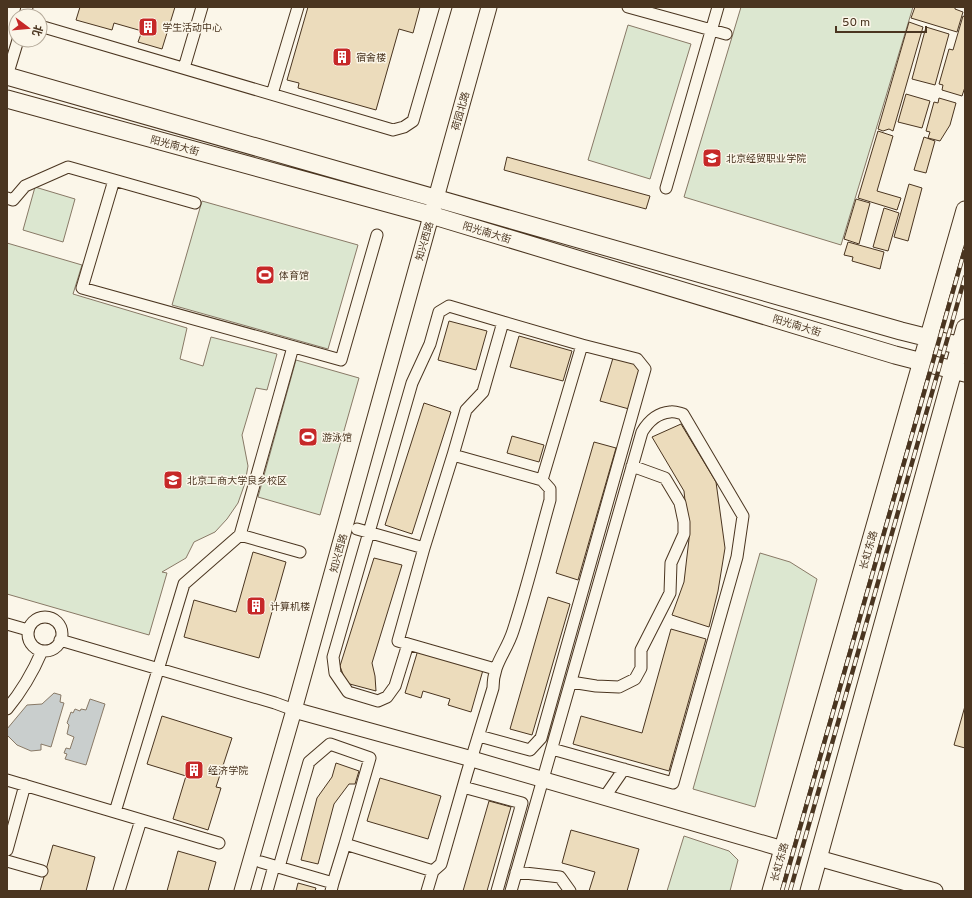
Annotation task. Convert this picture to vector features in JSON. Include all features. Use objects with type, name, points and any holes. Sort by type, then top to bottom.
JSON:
[{"type":"main road","name":"阳光南大街","points":[[7,76],[962,347]]},
{"type":"main road","name":"阳光南大街","points":[[7,99],[431,215],[922,362],[959,371]]},
{"type":"main road","name":"长虹东路","points":[[771,891],[965,210]]},
{"type":"main road","points":[[810,891],[818,858],[959,371],[965,328]]},
{"type":"street","points":[[184,68],[202,7]]},
{"type":"street","points":[[272,94],[298,7]]},
{"type":"street","points":[[48,28],[394,130],[404,127],[413,121],[446,7]]},
{"type":"street","name":"荷园北路","points":[[431,215],[489,7]]},
{"type":"street","points":[[628,7],[726,34]]},
{"type":"street","points":[[666,188],[718,7]]},
{"type":"street","points":[[7,76],[16,48]]},
{"type":"street","points":[[7,198],[13,200],[25,186],[68,167],[195,203]]},
{"type":"street","points":[[114,180],[82,288],[341,360],[377,236]]},
{"type":"street","name":"知兴西路","points":[[242,891],[294,710],[431,215]]},
{"type":"street","points":[[408,644],[395,686],[387,697],[378,701],[348,692],[336,674],[333,657],[412,383],[430,344],[439,312],[449,306],[582,345],[637,359],[645,369],[541,738],[530,750],[479,736]]},
{"type":"street","points":[[495,669],[398,641],[424,548],[466,410],[483,392],[503,322]]},
{"type":"street","points":[[542,480],[582,345]]},
{"type":"street","points":[[115,812],[184,584],[240,535],[293,347]]},
{"type":"street","points":[[511,891],[642,432],[648,422],[656,416],[670,411],[683,414],[743,516],[737,556],[673,783],[552,749]]},
{"type":"street","points":[[427,891],[433,871],[441,864],[493,688],[495,669],[513,632],[550,500],[550,489],[542,480],[453,455]]},
{"type":"street","points":[[571,682],[596,686],[619,687],[634,679],[641,668],[641,650],[670,593],[671,563],[684,534],[684,522],[680,502],[664,478],[632,466]]},
{"type":"street","points":[[357,529],[424,548]]},
{"type":"street","points":[[240,535],[300,552]]},
{"type":"street","points":[[44,616],[50,617],[59,624],[62,635],[60,640],[53,649],[42,651],[32,646],[29,641],[28,630],[34,620],[44,616]]},
{"type":"street","points":[[7,624],[28,630]]},
{"type":"street","points":[[60,640],[274,702],[294,710],[472,759],[783,850]]},
{"type":"street","points":[[7,709],[15,700],[30,676],[42,651]]},
{"type":"street","points":[[261,862],[276,866],[332,887],[370,758],[330,744],[309,762],[276,866],[267,891]]},
{"type":"street","points":[[604,798],[624,769]]},
{"type":"street","points":[[7,780],[219,842]]},
{"type":"street","points":[[7,850],[25,785]]},
{"type":"street","points":[[463,787],[522,804],[497,891]]},
{"type":"street","points":[[119,891],[141,820]]},
{"type":"street","points":[[345,844],[433,871]]},
{"type":"street","points":[[818,858],[935,891]]},
{"type":"street","points":[[7,861],[42,871]]},
{"type":"street","points":[[516,872],[560,878],[570,891]]},
{"type":"green space","points":[[741,7],[913,7],[841,245],[684,197]]},
{"type":"green space","points":[[628,25],[691,44],[650,179],[588,160]]},
{"type":"green space","points":[[35,187],[75,199],[63,242],[23,230]]},
{"type":"green space","name":"体育馆","points":[[202,201],[358,245],[328,349],[172,305]]},
{"type":"green space","points":[[7,243],[82,265],[73,294],[187,328],[180,359],[203,366],[211,337],[277,354],[267,390],[256,388],[242,435],[248,466],[245,483],[238,503],[227,519],[215,532],[194,542],[186,558],[162,572],[167,573],[149,635],[7,594]]},
{"type":"green space","name":"游泳馆","points":[[296,360],[359,378],[320,515],[258,497]]},
{"type":"green space","points":[[760,553],[790,562],[817,579],[755,807],[693,789]]},
{"type":"green space","points":[[684,836],[729,851],[738,860],[730,891],[667,891]]},
{"type":"shaded area","points":[[54,693],[61,695],[60,702],[64,703],[51,747],[41,744],[41,750],[31,751],[17,745],[7,735],[7,729],[27,705],[42,704]]},
{"type":"shaded area","points":[[90,699],[105,704],[86,765],[65,759],[67,754],[64,753],[66,748],[70,749],[74,737],[67,734],[69,725],[67,723],[71,712],[73,713],[75,709],[80,711],[81,709],[86,710]]},
{"type":"building","name":"学生活动中心","points":[[80,7],[175,7],[162,49],[138,42],[142,31],[114,23],[112,30],[76,20]]},
{"type":"building","name":"宿舍楼","points":[[308,7],[420,7],[413,33],[399,29],[376,110],[298,88],[299,83],[287,80]]},
{"type":"building","points":[[915,7],[955,7],[955,9],[963,12],[957,32],[911,18]]},
{"type":"building","points":[[963,16],[965,17],[965,87],[962,96],[942,90],[943,85],[939,84],[949,49],[953,50]]},
{"type":"building","points":[[909,22],[923,27],[893,131],[889,129],[883,131],[878,129]]},
{"type":"building","points":[[926,27],[949,34],[935,85],[912,79]]},
{"type":"building","points":[[906,94],[930,101],[922,128],[898,122]]},
{"type":"building","points":[[939,98],[956,103],[950,125],[940,141],[928,138],[930,132],[926,131],[934,102],[938,103]]},
{"type":"building","points":[[878,131],[893,136],[877,191],[901,198],[897,210],[858,198]]},
{"type":"building","points":[[924,137],[935,141],[926,173],[914,170]]},
{"type":"building","points":[[507,157],[650,196],[646,209],[504,170]]},
{"type":"building","points":[[909,184],[922,188],[908,241],[894,237]]},
{"type":"building","points":[[856,199],[870,203],[859,244],[844,239]]},
{"type":"building","points":[[884,208],[899,213],[888,251],[873,247]]},
{"type":"building","points":[[848,242],[884,252],[880,269],[852,261],[853,257],[844,255]]},
{"type":"building","points":[[449,321],[487,331],[476,370],[438,360]]},
{"type":"building","points":[[519,336],[572,351],[563,381],[510,367]]},
{"type":"building","points":[[613,358],[642,366],[629,409],[600,401]]},
{"type":"building","points":[[424,403],[451,412],[412,534],[385,525]]},
{"type":"building","points":[[681,424],[716,482],[725,548],[718,591],[709,627],[672,615],[684,582],[689,539],[684,491],[652,437]]},
{"type":"building","points":[[512,436],[544,445],[539,462],[507,453]]},
{"type":"building","points":[[594,442],[616,448],[578,580],[556,573]]},
{"type":"building","name":"计算机楼","points":[[253,552],[286,562],[259,658],[184,637],[194,600],[236,612]]},
{"type":"building","points":[[374,558],[402,565],[372,663],[376,691],[346,683],[340,666]]},
{"type":"building","points":[[548,597],[570,604],[532,735],[510,729]]},
{"type":"building","points":[[671,629],[706,639],[669,771],[573,744],[581,716],[642,733]]},
{"type":"building","points":[[418,650],[483,670],[471,712],[448,705],[450,699],[423,691],[421,698],[405,693]]},
{"type":"building","points":[[965,706],[965,748],[954,745]]},
{"type":"building","name":"经济学院","points":[[162,716],[232,738],[216,787],[221,788],[208,830],[173,819],[186,776],[147,764]]},
{"type":"building","points":[[336,763],[359,771],[355,784],[349,784],[334,804],[318,864],[301,860],[317,798],[332,777]]},
{"type":"building","points":[[380,778],[441,796],[428,839],[367,821]]},
{"type":"building","points":[[489,801],[511,807],[487,891],[463,891]]},
{"type":"building","points":[[571,830],[639,849],[627,891],[589,891],[595,872],[562,863]]},
{"type":"building","points":[[53,845],[95,857],[86,891],[40,891]]},
{"type":"building","points":[[178,851],[216,862],[208,891],[167,891]]},
{"type":"building","points":[[298,883],[316,888],[315,891],[296,891]]},
{"type":"railway","points":[[782,891],[965,249]]},
{"type":"railway","points":[[790,891],[965,277]]},
{"type":"place","name":"学生活动中心","points":[[148,27]]},
{"type":"place","name":"宿舍楼","points":[[342,57]]},
{"type":"place","name":"北京经贸职业学院","points":[[712,158]]},
{"type":"place","name":"体育馆","points":[[265,275]]},
{"type":"place","name":"游泳馆","points":[[308,437]]},
{"type":"place","name":"北京工商大学良乡校区","points":[[173,480]]},
{"type":"place","name":"计算机楼","points":[[256,606]]},
{"type":"place","name":"经济学院","points":[[194,770]]}]
